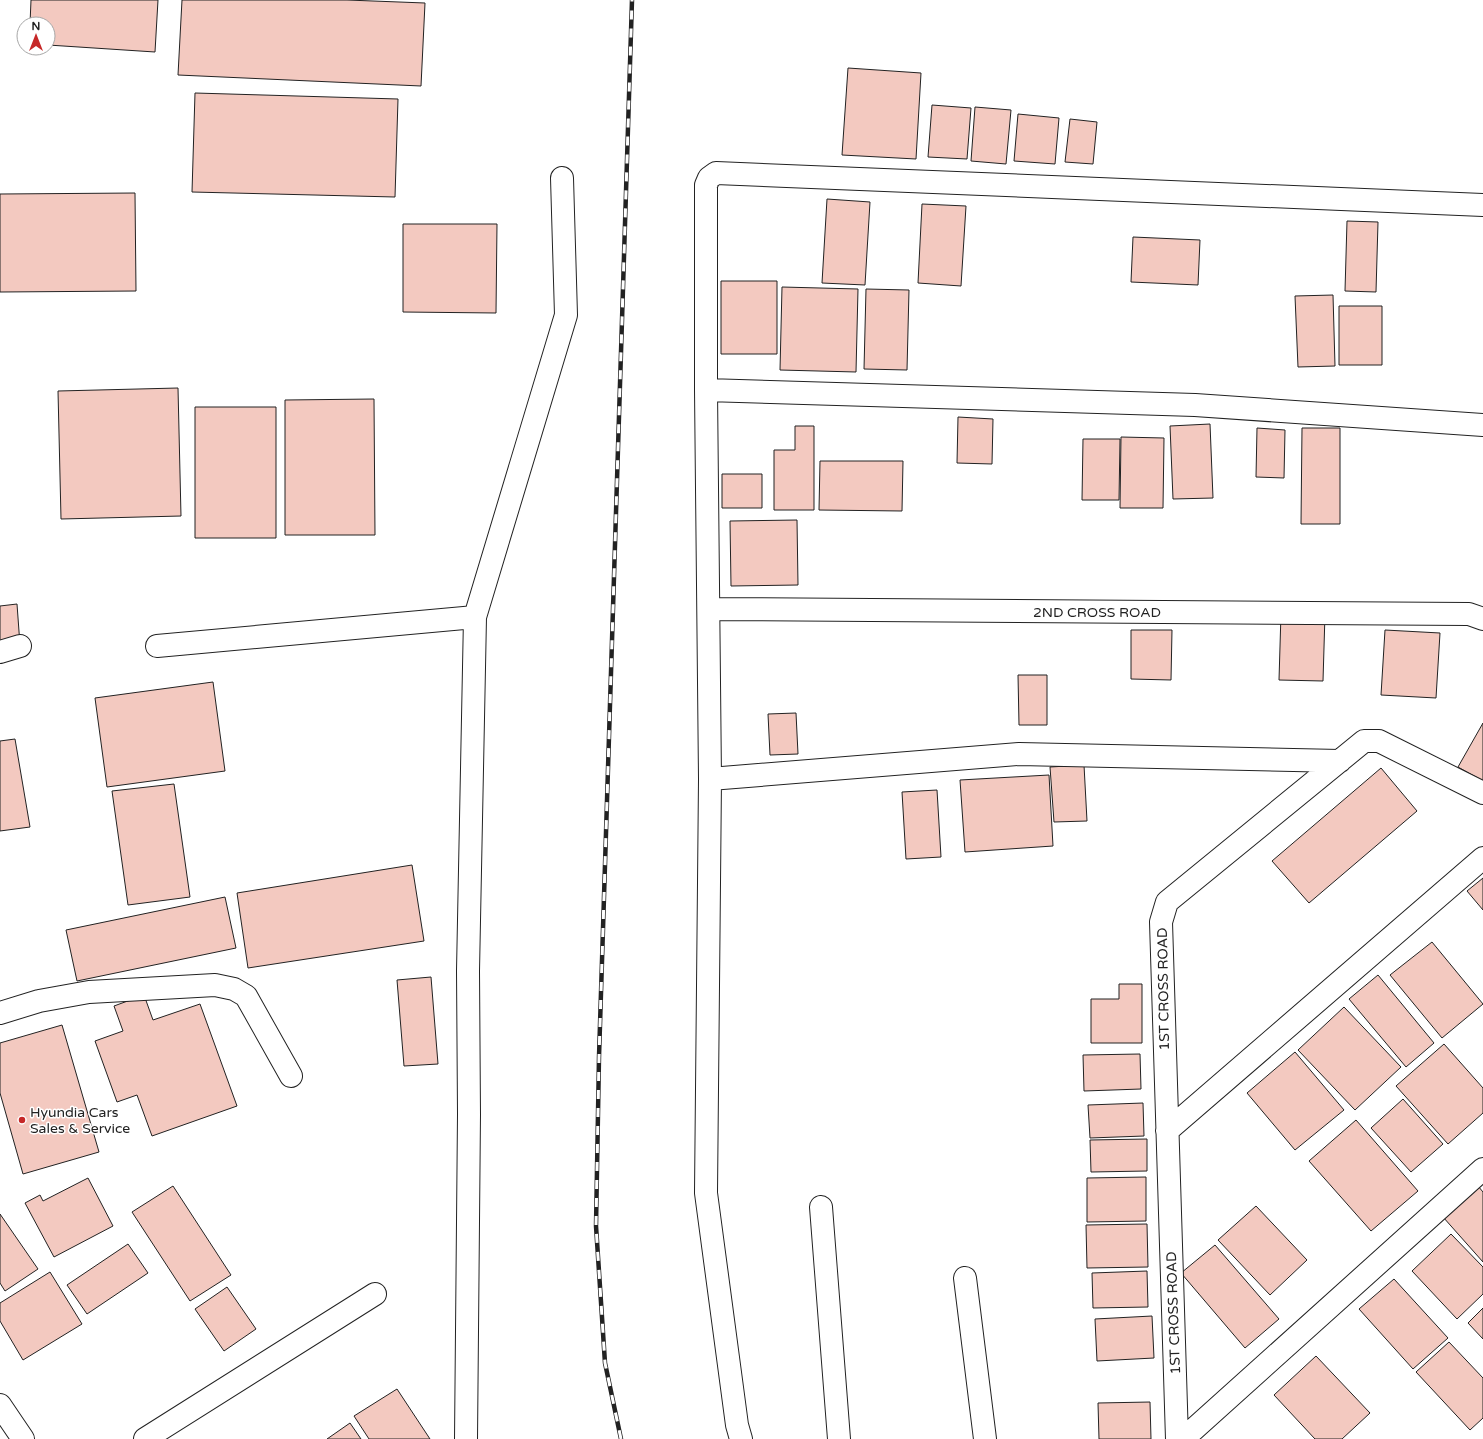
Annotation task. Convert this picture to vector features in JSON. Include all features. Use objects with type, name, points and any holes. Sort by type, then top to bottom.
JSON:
[{"type":"street","points":[[741,1439],[737,1425],[706,1193],[710,779],[706,390],[706,185],[709,178],[716,173],[1483,205]]},
{"type":"street","points":[[466,1439],[470,1114],[468,971],[475,616],[566,315],[562,178]]},
{"type":"street","points":[[706,390],[1195,405],[1483,425]]},
{"type":"street","name":"2ND CROSS ROAD","points":[[709,609],[1469,614],[1483,619]]},
{"type":"street","points":[[157,646],[475,616]]},
{"type":"street","name":"1ST CROSS ROAD","points":[[1177,1439],[1161,922],[1167,902],[1364,741],[1379,741],[1483,793]]},
{"type":"street","points":[[710,779],[1019,754],[1340,761]]},
{"type":"street","points":[[1167,1131],[1483,858]]},
{"type":"street","points":[[0,1013],[39,1001],[89,992],[215,985],[234,989],[246,996],[292,1076]]},
{"type":"street","points":[[1183,1439],[1483,1169]]},
{"type":"street","points":[[821,1207],[839,1439]]},
{"type":"street","points":[[965,1278],[985,1439]]},
{"type":"street","points":[[145,1439],[375,1294]]},
{"type":"street","points":[[0,1405],[23,1439]]},
{"type":"building","points":[[31,0],[158,0],[155,52],[56,46],[56,16],[30,16]]},
{"type":"building","points":[[182,0],[347,0],[425,3],[421,86],[178,75]]},
{"type":"building","points":[[848,68],[921,73],[916,159],[842,155]]},
{"type":"building","points":[[195,93],[398,99],[395,197],[192,192]]},
{"type":"building","points":[[932,105],[971,108],[967,159],[928,157]]},
{"type":"building","points":[[975,107],[1011,110],[1006,164],[971,161]]},
{"type":"building","points":[[1018,114],[1059,118],[1055,164],[1014,161]]},
{"type":"building","points":[[1070,119],[1097,122],[1093,164],[1065,162]]},
{"type":"building","points":[[135,193],[136,291],[0,292],[0,194]]},
{"type":"building","points":[[827,199],[870,202],[865,285],[822,283]]},
{"type":"building","points":[[922,204],[966,206],[961,286],[918,283]]},
{"type":"building","points":[[1347,221],[1378,222],[1376,292],[1345,291]]},
{"type":"building","points":[[403,224],[497,224],[496,313],[403,312]]},
{"type":"building","points":[[1133,237],[1200,240],[1198,285],[1131,282]]},
{"type":"building","points":[[721,281],[777,281],[777,354],[721,354]]},
{"type":"building","points":[[782,287],[858,289],[856,372],[780,370]]},
{"type":"building","points":[[866,289],[909,290],[907,370],[864,369]]},
{"type":"building","points":[[1333,295],[1335,366],[1298,367],[1295,296]]},
{"type":"building","points":[[1339,306],[1382,306],[1382,365],[1339,365]]},
{"type":"building","points":[[178,388],[181,516],[61,519],[58,391]]},
{"type":"building","points":[[374,399],[375,535],[285,535],[285,400]]},
{"type":"building","points":[[195,407],[276,407],[276,538],[195,538]]},
{"type":"building","points":[[958,417],[993,419],[992,464],[957,463]]},
{"type":"building","points":[[1210,424],[1213,498],[1173,499],[1170,426]]},
{"type":"building","points":[[795,426],[814,426],[814,510],[774,510],[774,450],[795,450]]},
{"type":"building","points":[[1257,428],[1285,430],[1284,478],[1256,477]]},
{"type":"building","points":[[1302,428],[1340,428],[1340,524],[1301,524]]},
{"type":"building","points":[[1121,437],[1164,438],[1163,508],[1120,508]]},
{"type":"building","points":[[1083,439],[1120,439],[1119,500],[1082,500]]},
{"type":"building","points":[[820,461],[903,461],[902,511],[819,510]]},
{"type":"building","points":[[722,474],[762,474],[762,508],[722,508]]},
{"type":"building","points":[[797,520],[798,585],[731,586],[730,521]]},
{"type":"building","points":[[17,604],[20,645],[0,646],[0,606]]},
{"type":"building","points":[[1281,613],[1325,614],[1323,681],[1279,680]]},
{"type":"building","points":[[1131,630],[1172,630],[1171,680],[1131,679]]},
{"type":"building","points":[[1385,630],[1440,633],[1436,698],[1381,695]]},
{"type":"building","points":[[1018,675],[1047,675],[1047,725],[1019,725]]},
{"type":"building","points":[[213,682],[225,771],[107,787],[95,698]]},
{"type":"building","points":[[796,713],[798,754],[770,755],[768,714]]},
{"type":"building","points":[[1483,723],[1483,781],[1458,767]]},
{"type":"building","points":[[15,739],[30,827],[0,831],[0,741]]},
{"type":"building","points":[[1084,765],[1087,821],[1054,822],[1050,767]]},
{"type":"building","points":[[1381,768],[1417,811],[1309,903],[1272,861]]},
{"type":"building","points":[[1049,775],[1053,846],[965,852],[960,780]]},
{"type":"building","points":[[174,784],[190,897],[128,905],[112,791]]},
{"type":"building","points":[[937,790],[941,857],[906,859],[902,792]]},
{"type":"building","points":[[412,865],[424,941],[248,968],[237,893]]},
{"type":"building","points":[[1483,878],[1483,910],[1467,891]]},
{"type":"building","points":[[225,897],[236,948],[77,981],[66,930]]},
{"type":"building","points":[[1432,942],[1483,1004],[1442,1038],[1390,975]]},
{"type":"building","points":[[1378,975],[1434,1043],[1406,1067],[1349,999]]},
{"type":"building","points":[[431,977],[438,1064],[404,1066],[397,980]]},
{"type":"building","points":[[1119,984],[1142,984],[1142,1043],[1091,1043],[1091,999],[1119,999]]},
{"type":"building","points":[[144,995],[153,1020],[200,1004],[237,1106],[152,1136],[137,1095],[117,1102],[95,1041],[123,1031],[114,1006]]},
{"type":"building","points":[[1344,1007],[1401,1067],[1355,1110],[1298,1050]]},
{"type":"building","points":[[62,1025],[99,1152],[23,1174],[0,1093],[0,1043]]},
{"type":"building","points":[[1444,1044],[1483,1088],[1483,1113],[1448,1144],[1396,1086]]},
{"type":"building","points":[[1295,1052],[1344,1110],[1295,1150],[1247,1093]]},
{"type":"building","points":[[1140,1054],[1141,1089],[1084,1091],[1083,1055]]},
{"type":"building","points":[[1403,1099],[1443,1144],[1411,1172],[1371,1128]]},
{"type":"building","points":[[1143,1103],[1144,1136],[1090,1138],[1088,1105]]},
{"type":"building","points":[[1356,1120],[1418,1191],[1371,1231],[1309,1161]]},
{"type":"building","points":[[1147,1139],[1147,1171],[1091,1172],[1090,1140]]},
{"type":"building","points":[[1146,1177],[1146,1221],[1087,1222],[1087,1178]]},
{"type":"building","points":[[88,1178],[113,1226],[54,1257],[25,1203],[40,1195],[43,1201]]},
{"type":"building","points":[[173,1186],[231,1275],[190,1301],[132,1212]]},
{"type":"building","points":[[1478,1186],[1483,1192],[1483,1262],[1443,1217]]},
{"type":"building","points":[[1256,1206],[1307,1260],[1270,1295],[1218,1240]]},
{"type":"building","points":[[0,1214],[38,1269],[5,1291],[0,1283]]},
{"type":"building","points":[[1147,1224],[1148,1267],[1087,1268],[1086,1225]]},
{"type":"building","points":[[1451,1234],[1483,1267],[1483,1294],[1457,1319],[1412,1271]]},
{"type":"building","points":[[128,1244],[148,1273],[87,1314],[67,1285]]},
{"type":"building","points":[[1215,1245],[1279,1319],[1245,1348],[1181,1273]]},
{"type":"building","points":[[1147,1271],[1148,1307],[1093,1308],[1092,1273]]},
{"type":"building","points":[[50,1272],[82,1324],[23,1360],[0,1321],[0,1303]]},
{"type":"building","points":[[1394,1279],[1448,1338],[1413,1369],[1359,1309]]},
{"type":"building","points":[[227,1287],[256,1329],[224,1351],[195,1309]]},
{"type":"building","points":[[1483,1308],[1483,1339],[1468,1323]]},
{"type":"building","points":[[1152,1316],[1154,1358],[1097,1361],[1095,1319]]},
{"type":"building","points":[[1449,1342],[1483,1378],[1483,1418],[1470,1430],[1416,1372]]},
{"type":"building","points":[[1316,1356],[1370,1413],[1342,1439],[1315,1439],[1274,1395]]},
{"type":"building","points":[[397,1389],[430,1439],[369,1439],[354,1416]]},
{"type":"building","points":[[1150,1402],[1151,1439],[1099,1439],[1098,1403]]},
{"type":"building","points":[[350,1423],[361,1439],[327,1439]]},
{"type":"railway","points":[[621,1439],[605,1363],[596,1226],[599,1057],[632,0]]},
{"type":"place","name":"Hyundia Cars Sales & Service","points":[[22,1120]]}]
